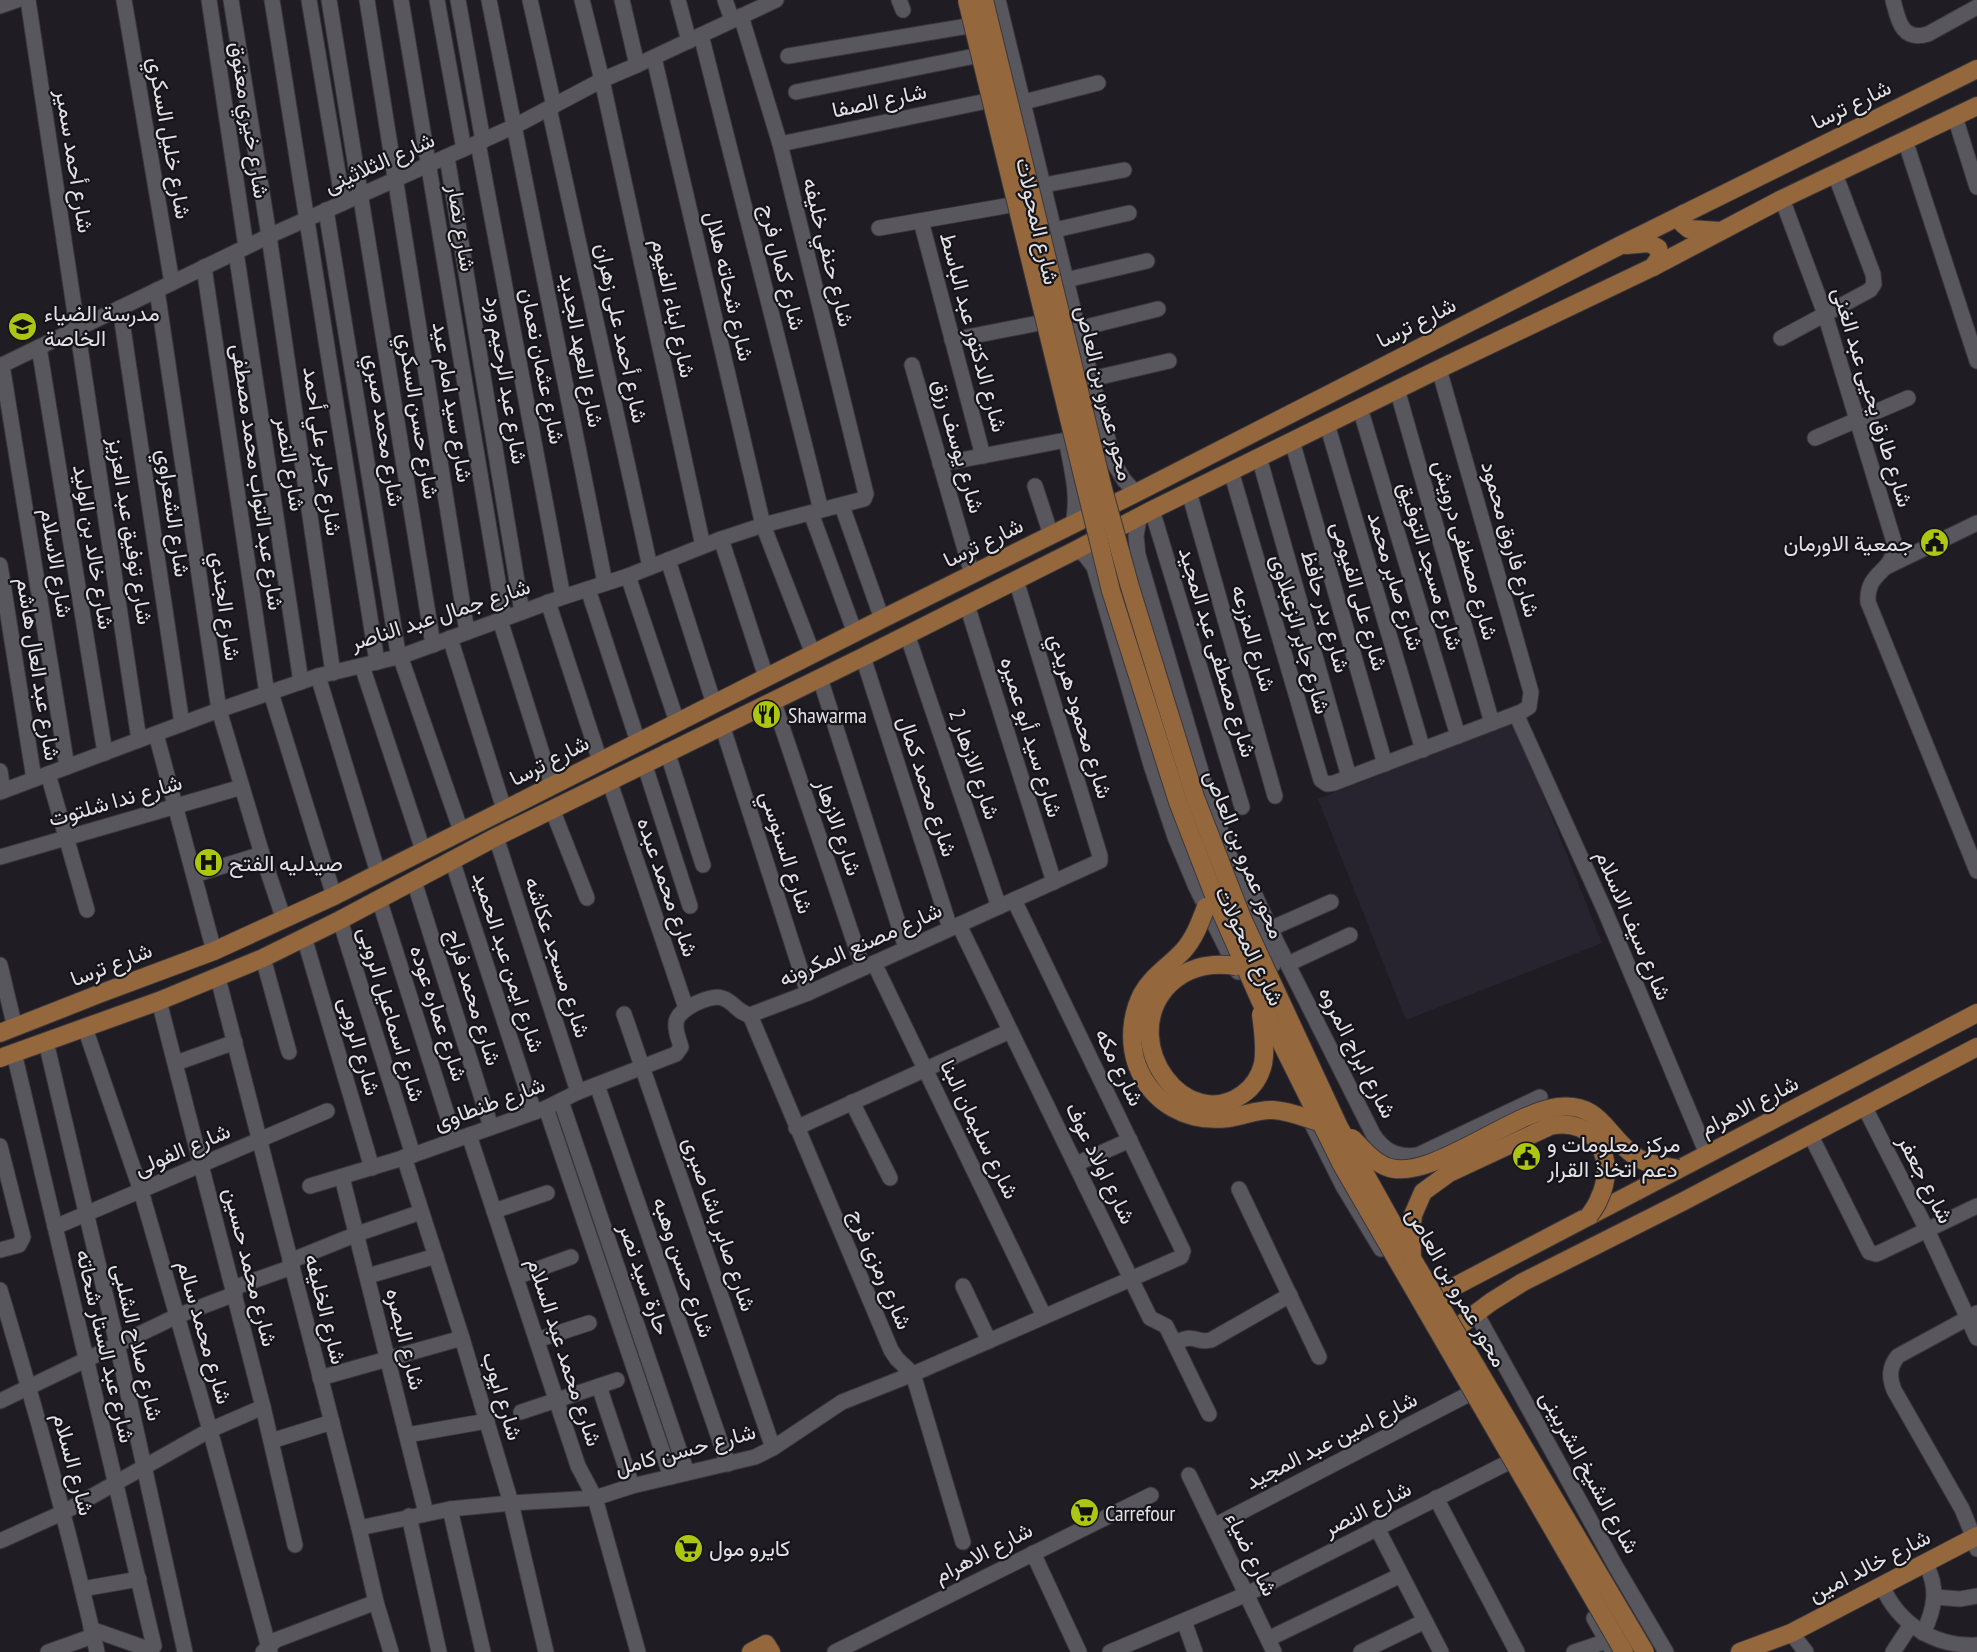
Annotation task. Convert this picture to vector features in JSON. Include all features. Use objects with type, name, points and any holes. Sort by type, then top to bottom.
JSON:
[{"type":"main road","name":"محور عمرو بن العاص","points":[[967,0],[1111,591],[1178,802],[1215,898],[1295,1073],[1331,1125],[1413,1260],[1645,1652]]},
{"type":"main road","name":"محور عمرو بن العاص","points":[[984,0],[1104,489],[1149,654],[1195,797],[1242,918],[1331,1125],[1342,1165],[1624,1652]]},
{"type":"main road","name":"شارع ترسا","points":[[7,1031],[99,993],[214,951],[334,896],[1136,493],[1621,245],[1977,69]]},
{"type":"main road","name":"شارع ترسا","points":[[7,1056],[199,986],[263,958],[609,780],[863,657],[1397,389],[1653,267],[1782,199],[1977,106]]},
{"type":"main road","points":[[1683,214],[1683,224],[1689,229],[1722,231]]},
{"type":"main road","points":[[1621,245],[1654,244],[1660,252],[1660,257],[1653,267]]},
{"type":"main road","points":[[1206,907],[1195,935],[1184,951],[1151,981],[1137,1006],[1132,1033],[1136,1061],[1148,1086],[1161,1100],[1188,1115],[1218,1119],[1262,1110],[1274,1110],[1331,1125],[1382,1164],[1399,1170],[1411,1170],[1433,1162],[1547,1108],[1578,1107],[1598,1118],[1627,1150],[1640,1160],[1678,1169]]},
{"type":"main road","points":[[184,963],[180,974],[183,982],[190,986],[199,986]]},
{"type":"main road","points":[[1236,966],[1215,964],[1194,969],[1176,979],[1161,994],[1156,1003],[1149,1031],[1151,1050],[1157,1067],[1173,1088],[1193,1100],[1213,1104],[1232,1101],[1248,1090],[1260,1073],[1263,1063],[1260,1000]]},
{"type":"main road","points":[[99,993],[104,993],[113,999],[116,1009],[111,1018]]},
{"type":"main road","name":"شارع الاهرام","points":[[1416,1307],[1977,1013]]},
{"type":"main road","points":[[1437,1342],[1523,1282],[1672,1207],[1977,1047]]},
{"type":"main road","points":[[1413,1260],[1412,1221],[1415,1207],[1423,1192],[1449,1173],[1550,1126],[1563,1124],[1579,1126],[1596,1138],[1602,1148],[1605,1159],[1605,1178],[1599,1200],[1589,1216]]},
{"type":"main road","name":"شارع خالد امين","points":[[1740,1652],[1786,1635],[1925,1563],[1976,1541]]},
{"type":"main road","name":"شارع خالد امين","points":[[1764,1652],[1786,1635]]},
{"type":"street","points":[[0,6],[17,0]]},
{"type":"street","name":"شارع أحمد سمير","points":[[28,0],[78,329]]},
{"type":"street","name":"شارع خليل السكري","points":[[124,0],[172,283]]},
{"type":"street","name":"شارع خيري معتوق","points":[[209,0],[241,250]]},
{"type":"street","name":"شارع جابر علي أحمد","points":[[231,0],[269,236],[326,674],[378,873]]},
{"type":"street","points":[[272,0],[306,219],[369,664],[423,850]]},
{"type":"street","points":[[309,0],[343,202]]},
{"type":"street","name":"شارع حسن السكري","points":[[329,0],[433,645]]},
{"type":"street","name":"شارع سيد امام عيد","points":[[367,0],[467,632]]},
{"type":"street","name":"شارع نصار","points":[[401,0],[502,619],[552,785]]},
{"type":"street","points":[[437,0],[475,144]]},
{"type":"street","points":[[458,0],[475,144]]},
{"type":"street","name":"شارع العهد الجديد","points":[[489,0],[605,583]]},
{"type":"street","name":"شارع أحمد على زهران","points":[[530,0],[650,567]]},
{"type":"street","name":"شارع ابناء الفيوم","points":[[582,0],[602,80],[703,546]]},
{"type":"street","points":[[622,0],[637,65]]},
{"type":"street","name":"شارع كمال فرج","points":[[678,0],[695,38],[816,512],[855,633]]},
{"type":"street","name":"شارع حنفي خليفه","points":[[725,0],[736,18],[780,144],[866,494],[863,500]]},
{"type":"street","name":"شارع الثلاثينى","points":[[1,366],[269,236],[515,126],[602,80],[776,0]]},
{"type":"street","name":"شارع المحولات","points":[[961,0],[987,101],[1066,440],[1077,502],[1073,523]]},
{"type":"street","name":"شارع المحولات","points":[[998,0],[1091,380],[1115,465],[1124,480],[1136,493]]},
{"type":"street","points":[[1893,0],[1899,24],[1909,34],[1923,36],[1977,7]]},
{"type":"street","points":[[1957,0],[1961,16]]},
{"type":"street","points":[[788,56],[968,26]]},
{"type":"street","points":[[795,92],[975,56]]},
{"type":"street","name":"شارع شحاته هلال","points":[[654,58],[763,525],[813,654]]},
{"type":"street","points":[[1024,102],[1098,83]]},
{"type":"street","name":"شارع الصفا","points":[[780,144],[987,101]]},
{"type":"street","points":[[1955,117],[1977,187]]},
{"type":"street","points":[[1905,140],[1977,361]]},
{"type":"street","name":"شارع عثمان نعمان","points":[[475,144],[563,597]]},
{"type":"street","name":"شارع عبد الرحيم ورد","points":[[447,156],[522,612]]},
{"type":"street","points":[[1044,185],[1124,170]]},
{"type":"street","points":[[1781,338],[1870,290],[1875,280],[1835,174]]},
{"type":"street","name":"شارع طارق يحيى عبد الغنى","points":[[1782,199],[1825,314],[1894,542],[1894,556],[1871,582],[1868,602],[1977,871]]},
{"type":"street","points":[[879,228],[1011,205]]},
{"type":"street","name":"شارع محمد صبري","points":[[326,210],[397,647],[461,831]]},
{"type":"street","points":[[1055,230],[1129,213]]},
{"type":"street","name":"شارع الدكتور عبد الباسط","points":[[921,220],[983,456]]},
{"type":"street","name":"شارع النصر","points":[[241,250],[301,682]]},
{"type":"street","points":[[1066,280],[1147,261]]},
{"type":"street","name":"شارع عبد التواب محمد مصطفى","points":[[204,267],[269,693],[334,896]]},
{"type":"street","name":"شارع الجندي","points":[[157,290],[219,710],[284,920]]},
{"type":"street","name":"شارع الشعراوي","points":[[120,308],[182,724]]},
{"type":"street","points":[[1078,329],[1158,309]]},
{"type":"street","points":[[952,340],[1039,323]]},
{"type":"street","name":"شارع توفيق عبد العزيز","points":[[78,329],[140,740]]},
{"type":"street","name":"شارع خالد بن الوليد","points":[[39,347],[105,753]]},
{"type":"street","points":[[1091,380],[1169,361]]},
{"type":"street","name":"شارع يوسف رزق","points":[[912,365],[972,574]]},
{"type":"street","name":"شارع الاسلام","points":[[1,366],[66,767]]},
{"type":"street","name":"شارع فاروق محمود","points":[[1439,369],[1532,692],[1529,706],[1516,714]]},
{"type":"street","name":"شارع مصطفى درويش","points":[[1397,389],[1492,723]]},
{"type":"street","points":[[1815,438],[1908,398]]},
{"type":"street","name":"شارع مسجد التوفيق","points":[[1360,408],[1458,736]]},
{"type":"street","name":"شارع صابر محمد","points":[[1327,424],[1423,750]]},
{"type":"street","points":[[940,464],[1066,440]]},
{"type":"street","name":"شارع على الفيومى","points":[[1292,441],[1385,764]]},
{"type":"street","name":"شارع بدر حافظ","points":[[1259,457],[1349,777]]},
{"type":"street","points":[[1074,480],[1090,485],[1101,483],[1110,476],[1115,465]]},
{"type":"street","name":"شارع جابر الزعبلاوى","points":[[1232,471],[1319,777],[1330,784],[1349,777]]},
{"type":"street","points":[[1035,486],[1051,535]]},
{"type":"street","name":"شارع المزرعه","points":[[1190,492],[1275,796]]},
{"type":"street","name":"شارع جمال عبد الناصر","points":[[2,792],[219,710],[326,674],[402,656],[548,602],[628,576],[721,539],[763,525],[863,500]]},
{"type":"street","points":[[842,506],[882,619]]},
{"type":"street","name":"شارع المحولات","points":[[1145,514],[1136,536],[1138,555],[1207,792],[1240,885],[1303,1039],[1356,1146],[1440,1294]]},
{"type":"street","name":"شارع مصطفى عبد المجيد","points":[[1145,514],[1242,807]]},
{"type":"street","points":[[1886,567],[1977,523]]},
{"type":"street","points":[[721,539],[766,677]]},
{"type":"street","name":"شارع المحولات","points":[[1076,550],[1089,558],[1095,571],[1151,765],[1175,837],[1206,907],[1333,1167],[1437,1342]]},
{"type":"street","points":[[1095,571],[1110,556],[1124,552],[1138,555]]},
{"type":"street","points":[[668,560],[714,704]]},
{"type":"street","name":"شارع عبد العال هاشم","points":[[0,565],[41,777],[66,838],[87,910]]},
{"type":"street","points":[[628,576],[677,722]]},
{"type":"street","name":"شارع محمود هريدي","points":[[1016,580],[1100,856],[1097,864]]},
{"type":"street","points":[[588,589],[638,742]]},
{"type":"street","points":[[548,602],[600,761]]},
{"type":"street","name":"شارع سيد أبو عميره","points":[[967,604],[1054,882]]},
{"type":"street","name":"شارع الازهار 2","points":[[908,634],[999,907]]},
{"type":"street","points":[[450,638],[504,809]]},
{"type":"street","name":"شارع محمد كمال","points":[[863,657],[954,927]]},
{"type":"street","points":[[820,678],[906,948]]},
{"type":"street","name":"شارع الازهار","points":[[773,700],[868,965]]},
{"type":"street","points":[[1349,777],[1516,714]]},
{"type":"street","name":"شارع سيف الاسلام","points":[[1516,714],[1605,911],[1707,1154]]},
{"type":"street","name":"شارع السنوسي","points":[[722,725],[808,993]]},
{"type":"street","points":[[156,734],[214,951]]},
{"type":"street","points":[[667,752],[703,865]]},
{"type":"street","points":[[644,763],[690,906]]},
{"type":"street","points":[[0,771],[2,792]]},
{"type":"street","name":"شارع محمد عبده","points":[[609,780],[686,1008]]},
{"type":"street","name":"شارع ندا شلتوت","points":[[0,857],[242,787]]},
{"type":"street","points":[[552,809],[588,898]]},
{"type":"street","name":"شارع ابراج المروه","points":[[1217,822],[1228,837],[1270,929],[1373,1134],[1386,1150],[1407,1157],[1418,1155],[1540,1097]]},
{"type":"street","name":"شارع مسجد عكاشه","points":[[496,837],[578,1092]]},
{"type":"street","points":[[194,875],[262,854]]},
{"type":"street","name":"شارع ايمن عبد الحميد","points":[[452,860],[671,1477]]},
{"type":"street","name":"شارع مصنع المكرونه","points":[[750,1015],[808,993],[1097,864]]},
{"type":"street","name":"شارع محمد فراج","points":[[414,881],[491,1127]]},
{"type":"street","name":"شارع عماره عوده","points":[[379,899],[462,1137]]},
{"type":"street","name":"شارع مكه","points":[[1014,900],[1184,1254]]},
{"type":"street","points":[[1270,929],[1331,902]]},
{"type":"street","name":"شارع اسماعيل الروبى","points":[[340,920],[408,1156]]},
{"type":"street","name":"شارع اولاد عوف","points":[[954,927],[1010,1030],[1150,1318],[1166,1326],[1209,1414]]},
{"type":"street","points":[[1288,964],[1350,935]]},
{"type":"street","name":"شارع الروبى","points":[[304,938],[372,1167]]},
{"type":"street","points":[[263,958],[289,1052]]},
{"type":"street","points":[[0,965],[7,1031]]},
{"type":"street","name":"شارع سليمان البنا","points":[[868,965],[925,1068],[1044,1316]]},
{"type":"street","name":"شارع الخليفه","points":[[218,978],[376,1602],[391,1652]]},
{"type":"street","points":[[686,1008],[712,997],[718,997],[731,1001],[744,1014],[750,1015]]},
{"type":"street","name":"شارع محمد حسين","points":[[159,1001],[234,1291],[295,1545]]},
{"type":"street","name":"شارع طنطاوى","points":[[310,1186],[408,1156],[540,1110],[578,1092],[676,1054],[681,1047],[675,1022],[686,1008]]},
{"type":"street","name":"شارع صابر باشا صبرى","points":[[624,1014],[773,1448]]},
{"type":"street","name":"شارع رمزى فرج","points":[[750,1015],[891,1350],[913,1374],[963,1542]]},
{"type":"street","name":"شارع محمد سالم","points":[[85,1029],[141,1191],[210,1430],[267,1650]]},
{"type":"street","points":[[796,1128],[1010,1030]]},
{"type":"street","name":"شارع صلاح الشلبى","points":[[46,1042],[117,1344],[185,1652]]},
{"type":"street","points":[[176,1063],[235,1042]]},
{"type":"street","name":"شارع عبد الستار شحاته","points":[[7,1056],[55,1227],[154,1642],[152,1648],[148,1649],[92,1632]]},
{"type":"street","name":"شارع حسن وهبه","points":[[597,1085],[728,1464]]},
{"type":"street","name":"حارة سيد نصر","points":[[561,1101],[687,1473]]},
{"type":"street","points":[[852,1101],[890,1178]]},
{"type":"street","name":"شارع جعفر","points":[[1864,1106],[1973,1315],[1977,1338]]},
{"type":"street","name":"شارع الفولى","points":[[55,1227],[327,1111]]},
{"type":"street","points":[[1810,1134],[1869,1252],[1876,1254],[1881,1252],[1977,1206]]},
{"type":"street","name":"شارع محمد عبد السلام","points":[[462,1137],[494,1211],[578,1466],[595,1498],[638,1652]]},
{"type":"street","points":[[1076,1164],[1130,1140]]},
{"type":"street","points":[[0,1146],[23,1237],[19,1245],[0,1251]]},
{"type":"street","name":"شارع ايوب","points":[[408,1156],[421,1212],[462,1338],[511,1503],[546,1652]]},
{"type":"street","name":"شارع البصره","points":[[342,1177],[426,1513]]},
{"type":"street","points":[[1239,1189],[1319,1357]]},
{"type":"street","points":[[494,1211],[547,1193]]},
{"type":"street","points":[[0,1401],[117,1344],[357,1234],[421,1212]]},
{"type":"street","name":"شارع حسن كامل","points":[[359,1528],[450,1509],[595,1498],[632,1486],[755,1457],[773,1448],[842,1402],[913,1374],[1184,1254]]},
{"type":"street","points":[[368,1276],[436,1256]]},
{"type":"street","points":[[516,1277],[571,1257]]},
{"type":"street","points":[[963,1286],[989,1341]]},
{"type":"street","name":"شارع السلام","points":[[0,1290],[64,1512],[97,1652]]},
{"type":"street","points":[[1175,1343],[1187,1337],[1205,1342],[1212,1340],[1290,1295]]},
{"type":"street","name":"شارع الشيخ الشربينى","points":[[1476,1313],[1616,1567],[1666,1652]]},
{"type":"street","points":[[1973,1315],[1898,1356],[1891,1366],[1890,1377],[1894,1390],[1962,1509],[1976,1541]]},
{"type":"street","points":[[537,1340],[589,1323]]},
{"type":"street","points":[[320,1378],[462,1338]]},
{"type":"street","points":[[1437,1342],[1469,1394],[1610,1647],[1574,1652]]},
{"type":"street","points":[[521,1412],[617,1380]]},
{"type":"street","points":[[599,1386],[632,1486]]},
{"type":"street","name":"شارع امين عبد المجيد","points":[[1214,1526],[1469,1394]]},
{"type":"street","points":[[0,1541],[64,1512],[210,1430],[263,1407]]},
{"type":"street","points":[[407,1435],[487,1421]]},
{"type":"street","points":[[271,1441],[332,1422]]},
{"type":"street","name":"شارع النصر","points":[[1110,1652],[1127,1649],[1247,1594],[1507,1462]]},
{"type":"street","name":"شارع ضياء","points":[[1189,1475],[1271,1646]]},
{"type":"street","name":"شارع الاهرام","points":[[835,1652],[1151,1494]]},
{"type":"street","points":[[1436,1498],[1517,1652]]},
{"type":"street","points":[[450,1509],[483,1652]]},
{"type":"street","points":[[409,1516],[440,1652]]},
{"type":"street","points":[[1377,1528],[1442,1652]]},
{"type":"street","points":[[1033,1553],[1079,1652]]},
{"type":"street","points":[[1893,1652],[1933,1610],[1934,1584],[1925,1563]]},
{"type":"street","points":[[1271,1646],[1401,1575]]},
{"type":"street","points":[[82,1589],[139,1579]]},
{"type":"street","points":[[1882,1586],[1896,1611],[1917,1629],[1947,1642],[1977,1645]]},
{"type":"street","points":[[1935,1597],[1959,1599],[1977,1596]]},
{"type":"street","points":[[267,1650],[276,1640],[376,1602]]},
{"type":"street","points":[[1184,1621],[1195,1652]]},
{"type":"street","points":[[1361,1652],[1425,1621]]},
{"type":"street","points":[[57,1651],[92,1632]]},
{"type":"street","points":[[1786,1635],[1806,1652]]},
{"type":"shaded area","points":[[1514,722],[1602,943],[1406,1020],[1318,799]]},
{"type":"place","name":"مدرسة الضياء الخاصة","points":[[23,326]]},
{"type":"place","name":"جمعية الاورمان","points":[[1934,543]]},
{"type":"place","name":"Shawarma","points":[[767,715]]},
{"type":"place","name":"صيدليه الفتح","points":[[208,863]]},
{"type":"place","name":"مركز معلومات و دعم اتخاذ القرار","points":[[1526,1157]]},
{"type":"place","name":"Carrefour","points":[[1084,1513]]},
{"type":"place","name":"كايرو مول","points":[[688,1548]]}]
